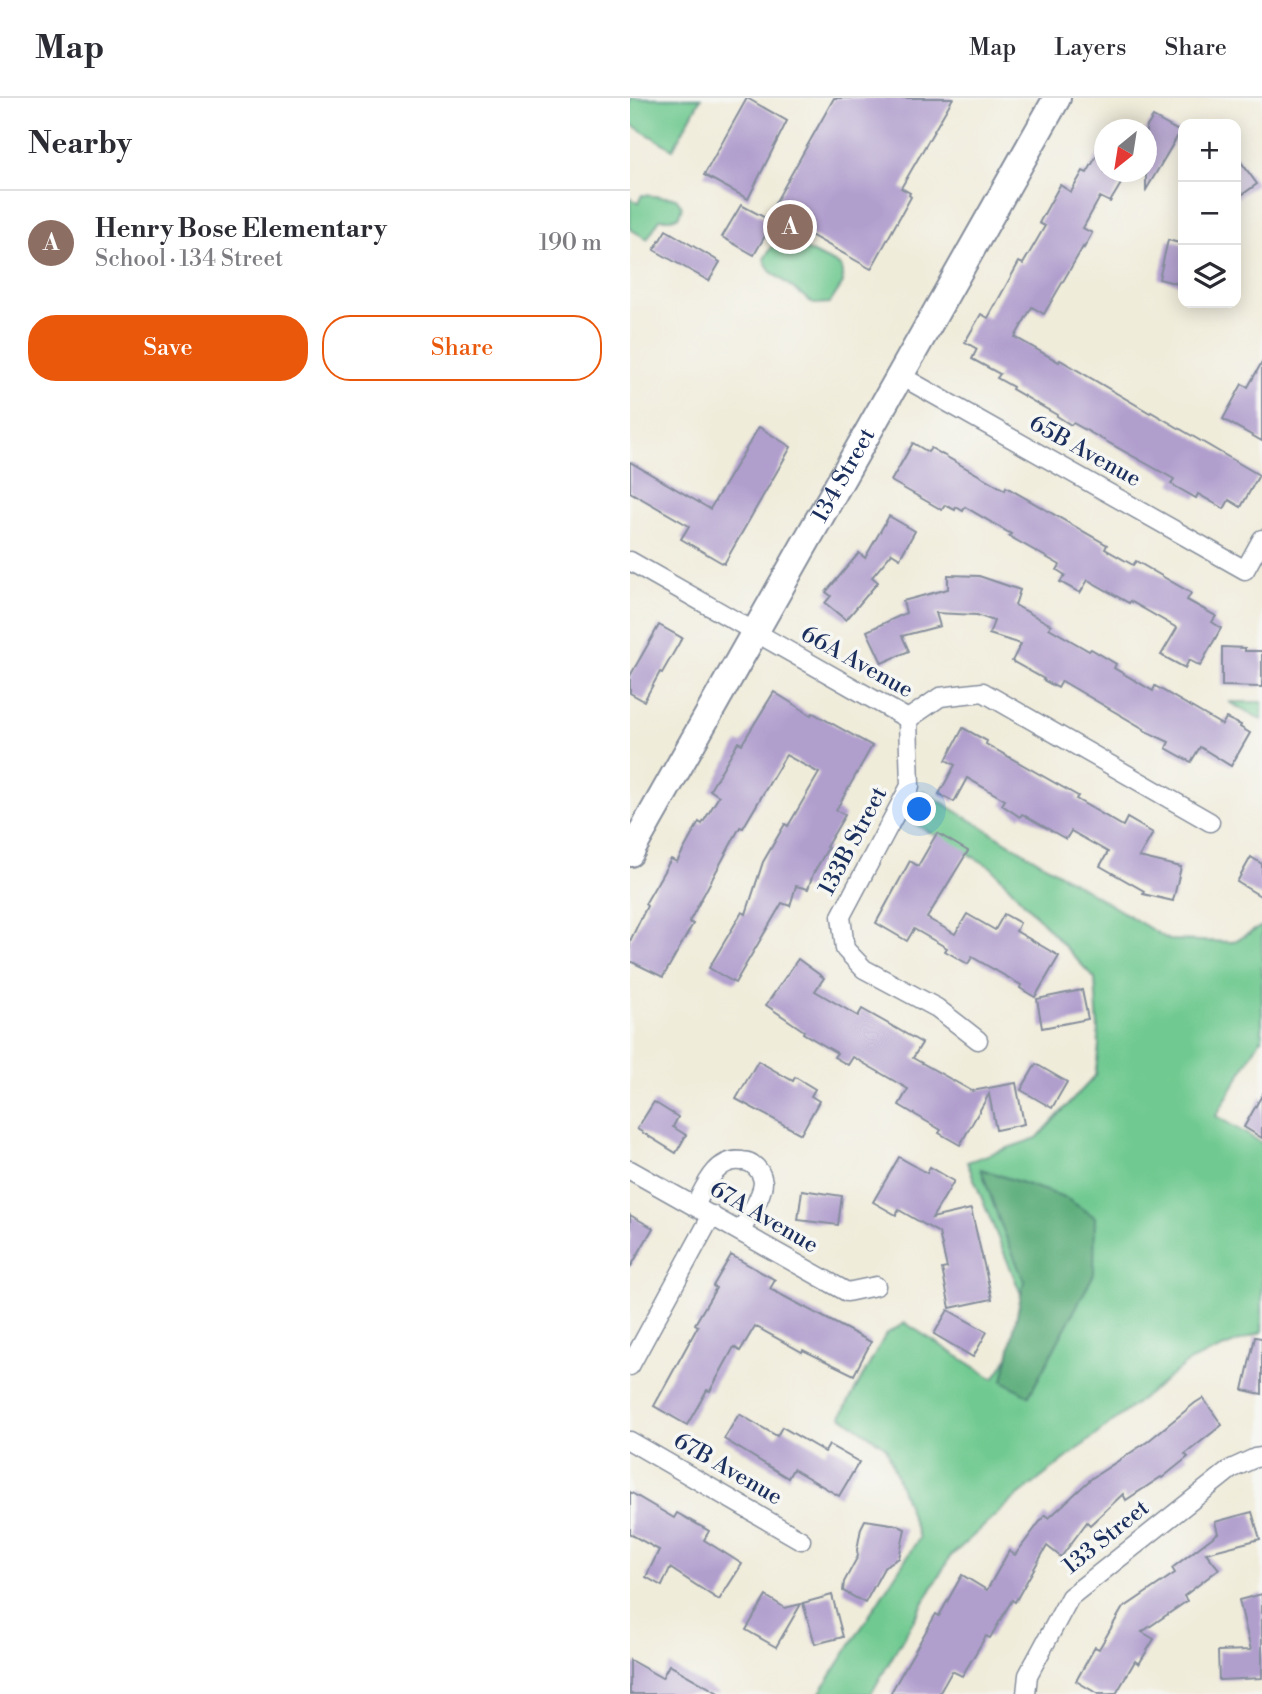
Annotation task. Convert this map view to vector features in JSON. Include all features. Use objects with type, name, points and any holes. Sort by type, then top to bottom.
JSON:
[{"type":"street","name":"134 Street","points":[[630,853],[1057,98]]},
{"type":"street","name":"65B Avenue","points":[[901,376],[1245,570],[1262,539]]},
{"type":"street","name":"66A Avenue","points":[[630,561],[908,719],[940,697],[983,692],[1210,822]]},
{"type":"street","name":"133B Street","points":[[908,719],[910,786],[841,916],[845,949],[864,969],[937,1008],[978,1040]]},
{"type":"street","points":[[695,1206],[722,1164],[734,1160],[750,1162],[760,1172],[763,1183],[741,1231]]},
{"type":"street","name":"67A Avenue","points":[[630,1170],[847,1292],[876,1286]]},
{"type":"street","points":[[630,1366],[712,1215]]},
{"type":"street","name":"67B Avenue","points":[[630,1441],[801,1540]]},
{"type":"street","name":"133 Street","points":[[1026,1694],[1028,1675],[1070,1597],[1231,1469],[1262,1457]]},
{"type":"green space","points":[[630,98],[701,98],[673,149],[630,124]]},
{"type":"green space","points":[[642,195],[676,198],[682,206],[679,216],[660,219],[647,239],[630,229],[630,198],[638,203]]},
{"type":"green space","points":[[776,240],[787,241],[841,266],[843,283],[830,303],[814,304],[770,271],[764,259]]},
{"type":"green space","points":[[1229,702],[1262,702],[1262,720]]},
{"type":"green space","points":[[923,791],[1169,940],[1233,942],[1262,926],[1262,1037],[1216,1116],[1262,1143],[1262,1332],[1190,1361],[1008,1504],[950,1557],[871,1694],[819,1694],[919,1538],[886,1447],[841,1416],[886,1334],[905,1323],[994,1379],[1014,1348],[1021,1294],[967,1162],[1037,1138],[1095,1076],[1099,1046],[1095,979],[991,867],[906,819]]},
{"type":"green space","points":[[981,1169],[1064,1197],[1095,1217],[1094,1274],[1029,1396],[1003,1381],[1024,1281]]},
{"type":"building","points":[[747,98],[787,121],[748,199],[704,175]]},
{"type":"building","points":[[834,98],[953,98],[901,188],[910,193],[911,197],[871,269],[770,212]]},
{"type":"building","points":[[1157,119],[1178,131],[1157,171]]},
{"type":"building","points":[[1094,161],[1094,182],[1122,182],[1110,202],[1100,197],[1083,228],[1092,233],[1044,314],[1032,307],[1015,337],[1059,362],[1060,360],[1259,475],[1241,507],[1229,500],[1224,509],[1198,494],[1196,498],[1171,484],[1174,479],[1073,423],[1071,425],[1012,389],[1013,387],[997,378],[1000,374],[972,359],[977,349],[965,342],[981,314],[988,318],[1019,262],[1023,264],[1045,226],[1039,223],[1060,185],[1071,192],[1083,171],[1087,173]]},
{"type":"building","points":[[1241,162],[1257,184],[1241,195]]},
{"type":"building","points":[[741,205],[773,222],[754,255],[722,237]]},
{"type":"building","points":[[666,230],[720,262],[709,281],[654,250]]},
{"type":"building","points":[[1168,240],[1178,243],[1178,284],[1159,279]]},
{"type":"building","points":[[1262,362],[1262,441],[1223,419],[1242,384],[1248,387]]},
{"type":"building","points":[[759,427],[791,447],[724,564],[681,539],[689,526],[630,492],[630,462],[710,509]]},
{"type":"building","points":[[913,443],[928,452],[931,448],[1005,490],[1006,487],[1107,545],[1105,549],[1133,565],[1136,561],[1191,593],[1187,600],[1216,616],[1212,622],[1221,628],[1200,666],[1189,660],[1185,668],[1161,655],[1177,628],[1088,580],[1080,593],[1060,582],[1065,575],[1057,570],[1060,565],[1009,536],[1011,534],[965,507],[963,511],[945,505],[942,510],[891,481]]},
{"type":"building","points":[[889,516],[915,531],[900,558],[892,553],[872,577],[878,582],[846,620],[825,603],[831,596],[826,592],[859,553],[865,558]]},
{"type":"building","points":[[948,575],[979,576],[1020,590],[1015,605],[1051,625],[1049,628],[1116,664],[1114,668],[1153,691],[1155,686],[1222,725],[1226,718],[1241,725],[1240,727],[1250,733],[1231,766],[1200,747],[1191,762],[1166,748],[1169,742],[1143,730],[1062,681],[1058,688],[1043,680],[1012,661],[1021,644],[989,634],[994,621],[977,615],[936,613],[940,626],[902,636],[909,651],[882,663],[867,631],[906,613],[903,601],[948,589]]},
{"type":"building","points":[[659,625],[682,638],[644,701],[630,693],[630,676]]},
{"type":"building","points":[[1222,647],[1262,651],[1262,687],[1222,686]]},
{"type":"building","points":[[774,692],[811,715],[813,713],[872,746],[836,810],[845,815],[826,847],[828,848],[808,889],[796,886],[790,906],[782,903],[735,983],[709,968],[742,912],[746,914],[763,862],[819,773],[786,755],[743,828],[740,827],[689,922],[693,924],[663,977],[630,961],[630,941],[647,906],[645,904],[671,859],[677,862],[699,822],[702,824],[719,796],[710,790],[738,742],[742,744]]},
{"type":"building","points":[[963,728],[1123,826],[1127,818],[1153,833],[1139,857],[1181,867],[1173,901],[1143,894],[1144,891],[1100,866],[1108,852],[1071,831],[1066,839],[1022,814],[1020,817],[1002,805],[1005,800],[967,778],[954,802],[939,794],[955,765],[946,760]]},
{"type":"building","points":[[937,833],[968,851],[927,918],[955,934],[967,914],[995,930],[1004,914],[1020,923],[1016,931],[1059,956],[1035,997],[1020,988],[1021,985],[972,957],[968,964],[914,929],[907,941],[876,923],[910,861],[918,866]]},
{"type":"building","points":[[1251,857],[1262,864],[1262,897],[1237,882]]},
{"type":"building","points":[[798,959],[824,978],[815,991],[858,1016],[862,1009],[922,1043],[913,1058],[972,1091],[1016,1083],[1024,1124],[996,1130],[989,1094],[960,1145],[939,1133],[941,1130],[899,1105],[908,1089],[853,1057],[848,1065],[834,1057],[837,1053],[803,1033],[804,1031],[766,1005]]},
{"type":"building","points":[[1082,990],[1088,1019],[1042,1028],[1037,999]]},
{"type":"building","points":[[758,1061],[793,1081],[795,1077],[815,1089],[811,1096],[819,1101],[801,1134],[736,1099]]},
{"type":"building","points":[[1036,1064],[1067,1082],[1052,1108],[1021,1090]]},
{"type":"building","points":[[1262,1095],[1262,1138],[1244,1127]]},
{"type":"building","points":[[654,1102],[678,1117],[673,1127],[686,1135],[676,1153],[637,1129]]},
{"type":"building","points":[[899,1157],[927,1173],[930,1167],[954,1181],[932,1218],[971,1209],[992,1299],[950,1308],[942,1269],[947,1268],[939,1233],[899,1210],[896,1215],[873,1202]]},
{"type":"building","points":[[802,1190],[842,1196],[838,1225],[798,1220]]},
{"type":"building","points":[[630,1215],[653,1228],[630,1268]]},
{"type":"building","points":[[731,1255],[775,1280],[770,1289],[871,1342],[854,1375],[803,1350],[802,1352],[755,1326],[740,1351],[734,1347],[710,1391],[707,1390],[687,1425],[654,1406],[698,1326],[695,1324]]},
{"type":"building","points":[[948,1310],[987,1332],[973,1357],[934,1334]]},
{"type":"building","points":[[1255,1337],[1262,1338],[1262,1394],[1243,1390]]},
{"type":"building","points":[[1203,1398],[1222,1425],[1185,1454],[1188,1457],[1162,1478],[1126,1500],[1123,1494],[1090,1525],[1087,1522],[1061,1557],[1047,1546],[1015,1602],[1012,1600],[990,1638],[986,1636],[962,1676],[952,1671],[939,1694],[890,1694],[962,1575],[987,1590],[1009,1551],[1015,1555],[1045,1515],[1049,1518],[1092,1478],[1147,1442]]},
{"type":"building","points":[[739,1414],[777,1436],[782,1427],[825,1452],[829,1445],[859,1462],[839,1496],[793,1469],[788,1478],[724,1439]]},
{"type":"building","points":[[630,1492],[674,1518],[677,1513],[709,1531],[704,1540],[742,1564],[719,1600],[670,1568],[662,1586],[646,1577],[659,1550],[630,1534]]},
{"type":"building","points":[[1252,1512],[1260,1539],[1206,1553],[1219,1569],[1184,1596],[1187,1601],[1142,1632],[1154,1639],[1139,1664],[1135,1661],[1116,1694],[1098,1694],[1076,1681],[1095,1647],[1099,1649],[1122,1609],[1175,1573],[1172,1568],[1218,1533],[1215,1522]]},
{"type":"building","points":[[865,1520],[897,1525],[905,1529],[899,1558],[885,1566],[865,1603],[843,1591],[844,1582],[858,1556],[861,1528]]},
{"type":"building","points":[[1262,1594],[1262,1678],[1219,1680],[1218,1651],[1251,1650],[1239,1600]]},
{"type":"building","points":[[832,1595],[843,1637],[815,1644],[803,1603]]},
{"type":"building","points":[[766,1596],[785,1608],[801,1604],[776,1647],[746,1630]]},
{"type":"building","points":[[630,1660],[662,1678],[669,1665],[720,1694],[630,1694]]},
{"type":"place","name":"Henry Bose Elementary","points":[[790,227]]}]
